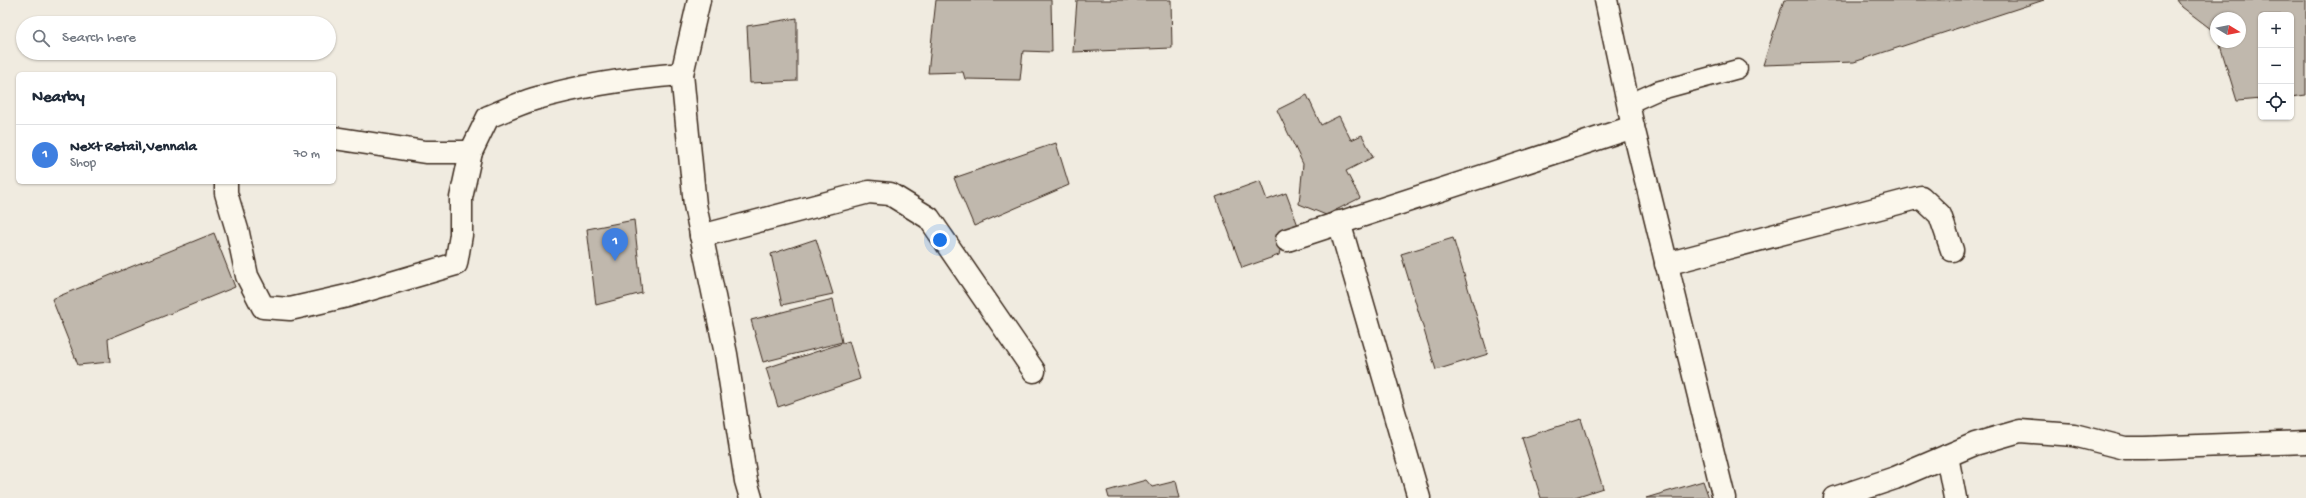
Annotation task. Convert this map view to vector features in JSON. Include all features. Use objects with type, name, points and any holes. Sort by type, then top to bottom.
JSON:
[{"type":"street","points":[[699,0],[682,74],[695,205],[726,354],[746,481],[751,498]]},
{"type":"street","points":[[1606,0],[1633,127],[1724,498]]},
{"type":"street","points":[[226,184],[226,193],[238,233],[247,276],[263,307],[290,309],[347,296],[456,264],[461,235],[461,198],[471,152],[488,117],[533,100],[636,78],[682,74]]},
{"type":"street","points":[[1287,240],[1338,222],[1633,127]]},
{"type":"street","points":[[336,138],[425,152],[471,152]]},
{"type":"street","points":[[701,236],[869,192],[890,194],[930,218],[1034,371]]},
{"type":"street","points":[[1666,264],[1921,197],[1940,215],[1952,250]]},
{"type":"street","points":[[1338,222],[1419,498]]},
{"type":"street","points":[[1835,498],[1895,478],[1975,444],[2020,431],[2074,434],[2125,448],[2306,442]]},
{"type":"street","points":[[1947,456],[1955,498]]},
{"type":"lane","points":[[1628,104],[1657,91],[1738,69]]},
{"type":"building","points":[[936,0],[1051,0],[1052,52],[1023,51],[1020,80],[965,79],[963,72],[928,73]]},
{"type":"building","points":[[1077,0],[1171,0],[1172,48],[1073,52]]},
{"type":"building","points":[[1784,0],[2044,0],[1854,62],[1763,65]]},
{"type":"building","points":[[2177,0],[2306,0],[2306,95],[2294,97],[2294,12],[2258,12],[2258,99],[2237,101],[2221,48],[2246,48],[2246,12],[2210,12],[2210,28],[2182,7]]},
{"type":"building","points":[[797,18],[797,81],[750,83],[747,26]]},
{"type":"building","points":[[1307,95],[1321,125],[1339,116],[1351,140],[1362,135],[1373,157],[1346,171],[1360,198],[1326,215],[1299,204],[1303,164],[1277,110]]},
{"type":"building","points":[[1056,143],[1069,185],[974,226],[954,178]]},
{"type":"building","points":[[1260,181],[1267,200],[1286,193],[1300,231],[1283,237],[1279,255],[1242,268],[1216,197]]},
{"type":"building","points":[[634,220],[642,293],[596,305],[587,229]]},
{"type":"building","points":[[214,233],[235,287],[108,339],[110,362],[78,365],[52,299]]},
{"type":"building","points":[[1453,238],[1488,354],[1436,370],[1401,254]]},
{"type":"building","points":[[816,239],[833,294],[782,305],[771,254]]},
{"type":"building","points":[[833,299],[842,342],[763,362],[751,320]]},
{"type":"building","points":[[849,341],[860,379],[778,407],[766,368]]},
{"type":"building","points":[[1581,419],[1603,488],[1572,498],[1541,498],[1522,438]]},
{"type":"building","points":[[1146,480],[1152,487],[1176,481],[1180,498],[1109,498],[1107,491]]},
{"type":"building","points":[[1703,481],[1709,498],[1646,498]]},
{"type":"place","name":"Next Retail,Vennala","points":[[615,261]]}]
